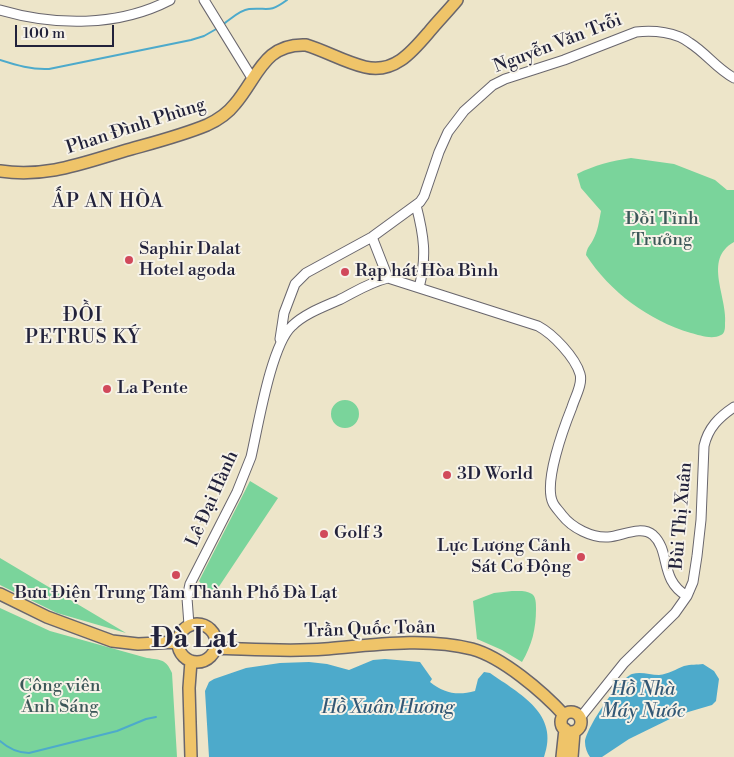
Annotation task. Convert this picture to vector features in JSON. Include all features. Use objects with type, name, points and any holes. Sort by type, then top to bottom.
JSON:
[{"type":"main road","name":"Phan Đình Phùng","points":[[0,171],[19,174],[48,172],[73,167],[194,130],[217,120],[235,104],[265,61],[285,47],[296,45],[316,48],[367,68],[378,69],[390,66],[411,53],[457,0]]},
{"type":"main road","points":[[0,594],[47,617],[112,641],[138,644],[178,642]]},
{"type":"main road","points":[[198,624],[207,627],[214,636],[215,648],[208,658],[197,662],[191,661],[181,654],[178,642],[181,632],[189,625],[198,624]]},
{"type":"main road","name":"Trần Quốc Toản","points":[[215,648],[308,650],[386,644],[459,647],[473,650],[499,661],[553,703],[564,715]]},
{"type":"main road","points":[[191,661],[188,688],[191,757]]},
{"type":"main road","points":[[562,757],[569,731],[581,725],[580,718],[573,712],[564,715],[561,724],[569,731],[572,757]]},
{"type":"street","points":[[0,10],[37,18],[90,21],[120,18],[143,12],[170,0]]},
{"type":"street","points":[[204,0],[252,78]]},
{"type":"street","name":"Nguyễn Văn Trỗi","points":[[280,342],[284,313],[295,284],[306,273],[372,238],[416,205],[424,196],[438,152],[448,132],[464,111],[493,85],[505,79],[646,30],[664,32],[689,41],[725,73],[734,78]]},
{"type":"street","points":[[416,205],[422,225],[425,257],[419,288]]},
{"type":"street","points":[[372,238],[388,278],[538,326],[558,341],[580,375],[580,386],[562,432],[550,487],[552,502],[563,516],[579,529],[594,536],[609,537],[642,531],[654,536],[662,550],[671,582],[678,591],[687,596]]},
{"type":"street","name":"Lê Đại Hành","points":[[189,625],[187,598],[190,584],[223,522],[251,457],[271,370],[280,342],[291,326],[313,312],[366,286],[388,278]]},
{"type":"street","name":"Bùi Thị Xuân","points":[[580,718],[624,662],[675,613],[687,596],[693,582],[697,556],[706,438],[717,420],[734,408]]},
{"type":"green space","name":"Đồi Tỉnh Trưởng","points":[[631,158],[674,164],[715,180],[727,190],[734,190],[734,242],[725,250],[720,259],[718,269],[724,304],[724,333],[710,337],[702,336],[660,321],[618,293],[586,255],[596,233],[601,211],[581,188],[577,174],[603,164]]},
{"type":"green space","points":[[345,400],[355,404],[359,414],[355,424],[345,428],[335,424],[331,414],[335,404]]},
{"type":"green space","points":[[250,481],[278,498],[212,597],[199,581]]},
{"type":"green space","points":[[0,558],[126,633],[57,613],[0,585]]},
{"type":"green space","points":[[512,591],[530,593],[536,602],[533,637],[522,662],[502,650],[477,639],[473,601],[494,593]]},
{"type":"green space","name":"Công viên Ánh Sáng","points":[[0,608],[50,631],[165,663],[172,673],[177,757],[0,757]]},
{"type":"water","name":"Hồ Xuân Hương","points":[[385,659],[420,662],[432,679],[430,682],[440,689],[457,693],[475,691],[478,679],[484,672],[490,673],[524,697],[542,717],[547,729],[548,742],[544,757],[209,757],[205,691],[209,682],[214,679],[246,668],[280,663],[309,662],[327,664],[349,670],[373,660]]},
{"type":"water","name":"Hồ Nhà Máy Nước","points":[[703,664],[714,671],[719,679],[716,701],[712,705],[678,715],[629,739],[602,757],[590,757],[586,750],[585,742],[591,726],[612,694],[626,678],[635,673],[659,675],[669,673],[684,666]]},
{"type":"waterway","points":[[222,25],[245,10],[268,9],[276,7],[287,0]]},
{"type":"waterway","points":[[0,60],[30,68],[49,69],[191,40],[204,36],[218,28]]},
{"type":"waterway","points":[[0,741],[14,750],[29,753],[117,731],[156,717]]},
{"type":"place","name":"Saphir Dalat Hotel agoda","points":[[129,260]]},
{"type":"place","name":"Rạp hát Hòa Bình","points":[[345,272]]},
{"type":"place","name":"La Pente","points":[[107,389]]},
{"type":"place","name":"3D World","points":[[447,475]]},
{"type":"place","name":"Golf 3","points":[[324,534]]},
{"type":"place","name":"Lực Lượng Cảnh Sát Cơ Động","points":[[581,557]]},
{"type":"place","name":"Bưu Điện Trung Tâm Thành Phố Đà Lạt","points":[[176,575]]},
{"type":"district","name":"ẤP AN HÒA","points":[[108,202]]},
{"type":"district","name":"ĐỒI PETRUS KÝ","points":[[83,327]]},
{"type":"district","name":"Đà Lạt","points":[[194,640]]}]
